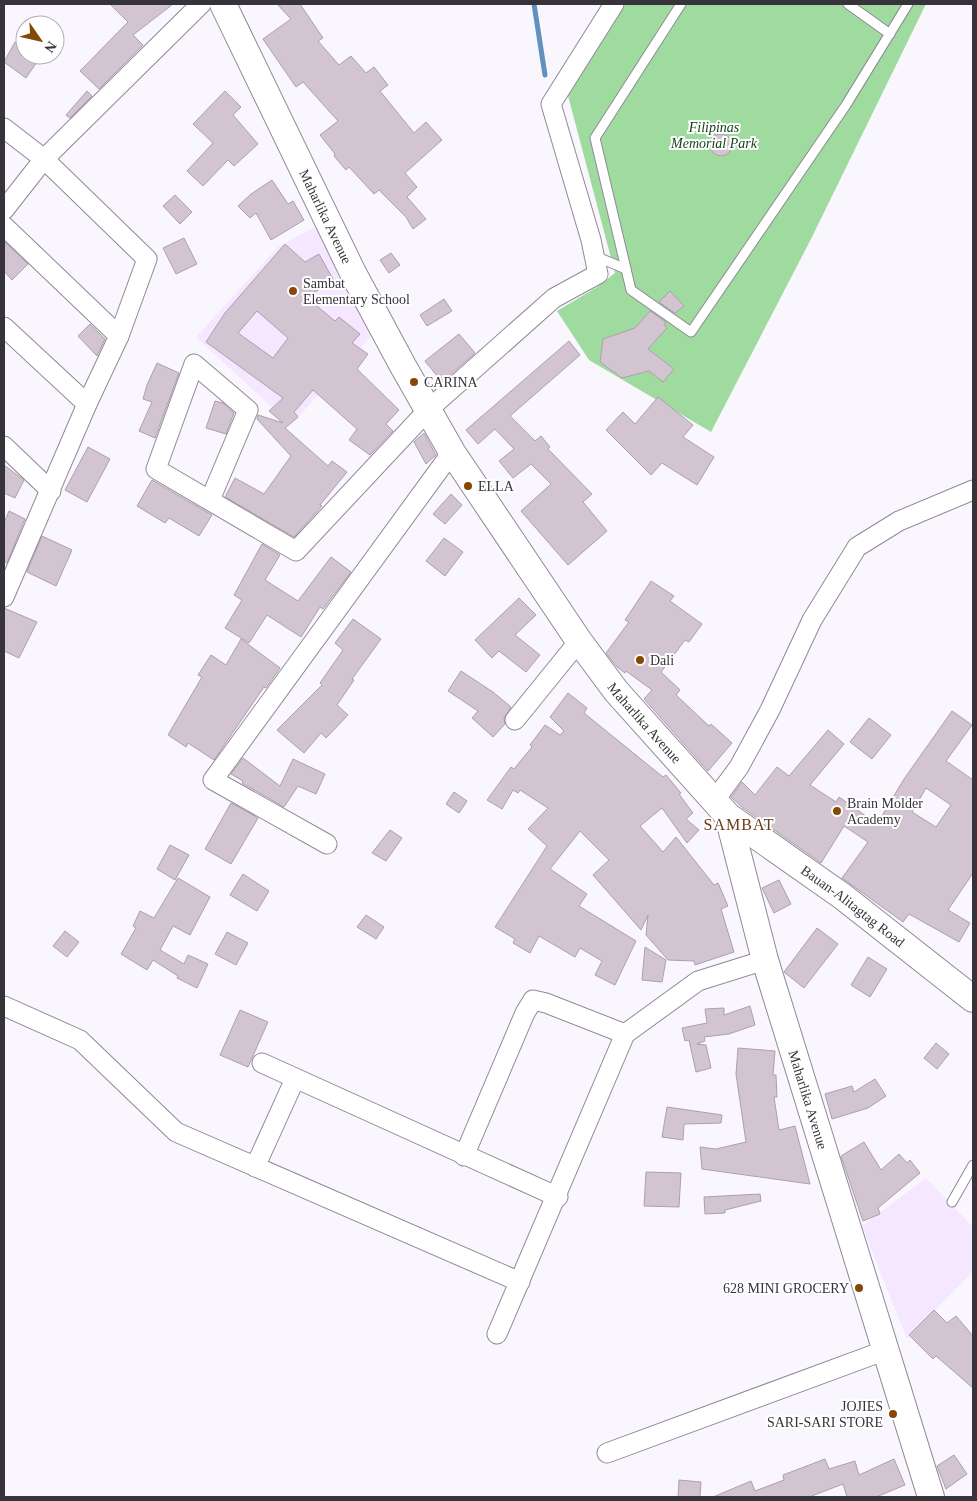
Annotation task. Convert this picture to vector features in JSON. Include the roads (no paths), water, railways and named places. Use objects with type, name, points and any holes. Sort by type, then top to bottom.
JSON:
[{"type":"main road","name":"Maharlika Avenue","points":[[223,4],[353,273],[452,452],[579,641],[616,691],[721,808],[765,960],[931,1497]]},
{"type":"main road","name":"Bauan-Alitagtag Road","points":[[721,808],[842,896],[973,999]]},
{"type":"street","points":[[4,210],[44,159],[201,4]]},
{"type":"street","points":[[210,500],[248,410],[194,364],[156,469],[296,552],[429,409],[554,298],[598,274],[595,256],[551,104],[614,4]]},
{"type":"street","points":[[4,128],[44,159],[147,259],[119,336],[87,404],[4,597]]},
{"type":"street","points":[[4,226],[119,336]]},
{"type":"street","points":[[4,326],[87,404]]},
{"type":"street","points":[[4,446],[51,491]]},
{"type":"street","points":[[327,844],[213,780],[452,452]]},
{"type":"street","points":[[721,808],[812,620],[857,547],[899,521],[973,490]]},
{"type":"street","points":[[515,720],[579,641]]},
{"type":"street","points":[[498,1334],[558,1197],[625,1034],[698,981],[765,960]]},
{"type":"street","points":[[464,1156],[525,1013],[533,1000],[546,1003],[625,1034]]},
{"type":"street","points":[[4,1006],[80,1040],[176,1132],[520,1282]]},
{"type":"street","points":[[262,1063],[558,1197]]},
{"type":"street","points":[[255,1167],[295,1079]]},
{"type":"street","points":[[607,1453],[886,1350]]},
{"type":"lane","points":[[680,4],[595,138],[631,290],[690,332],[846,105],[908,4]]},
{"type":"lane","points":[[848,4],[890,34]]},
{"type":"lane","points":[[595,256],[626,269]]},
{"type":"lane","points":[[952,1202],[973,1165]]},
{"type":"waterway","points":[[534,4],[545,75]]},
{"type":"place","name":"Sambat Elementary School","points":[[293,291]]},
{"type":"place","name":"CARINA","points":[[414,382]]},
{"type":"place","name":"ELLA","points":[[468,486]]},
{"type":"place","name":"Dali","points":[[640,660]]},
{"type":"place","name":"Brain Molder Academy","points":[[837,811]]},
{"type":"place","name":"628 MINI GROCERY","points":[[859,1288]]},
{"type":"place","name":"JOJIES SARI-SARI STORE","points":[[893,1414]]},
{"type":"district","name":"SAMBAT","points":[[739,824]]},
{"type":"park label","name":"Filipinas Memorial Park","points":[[714,136]]}]
